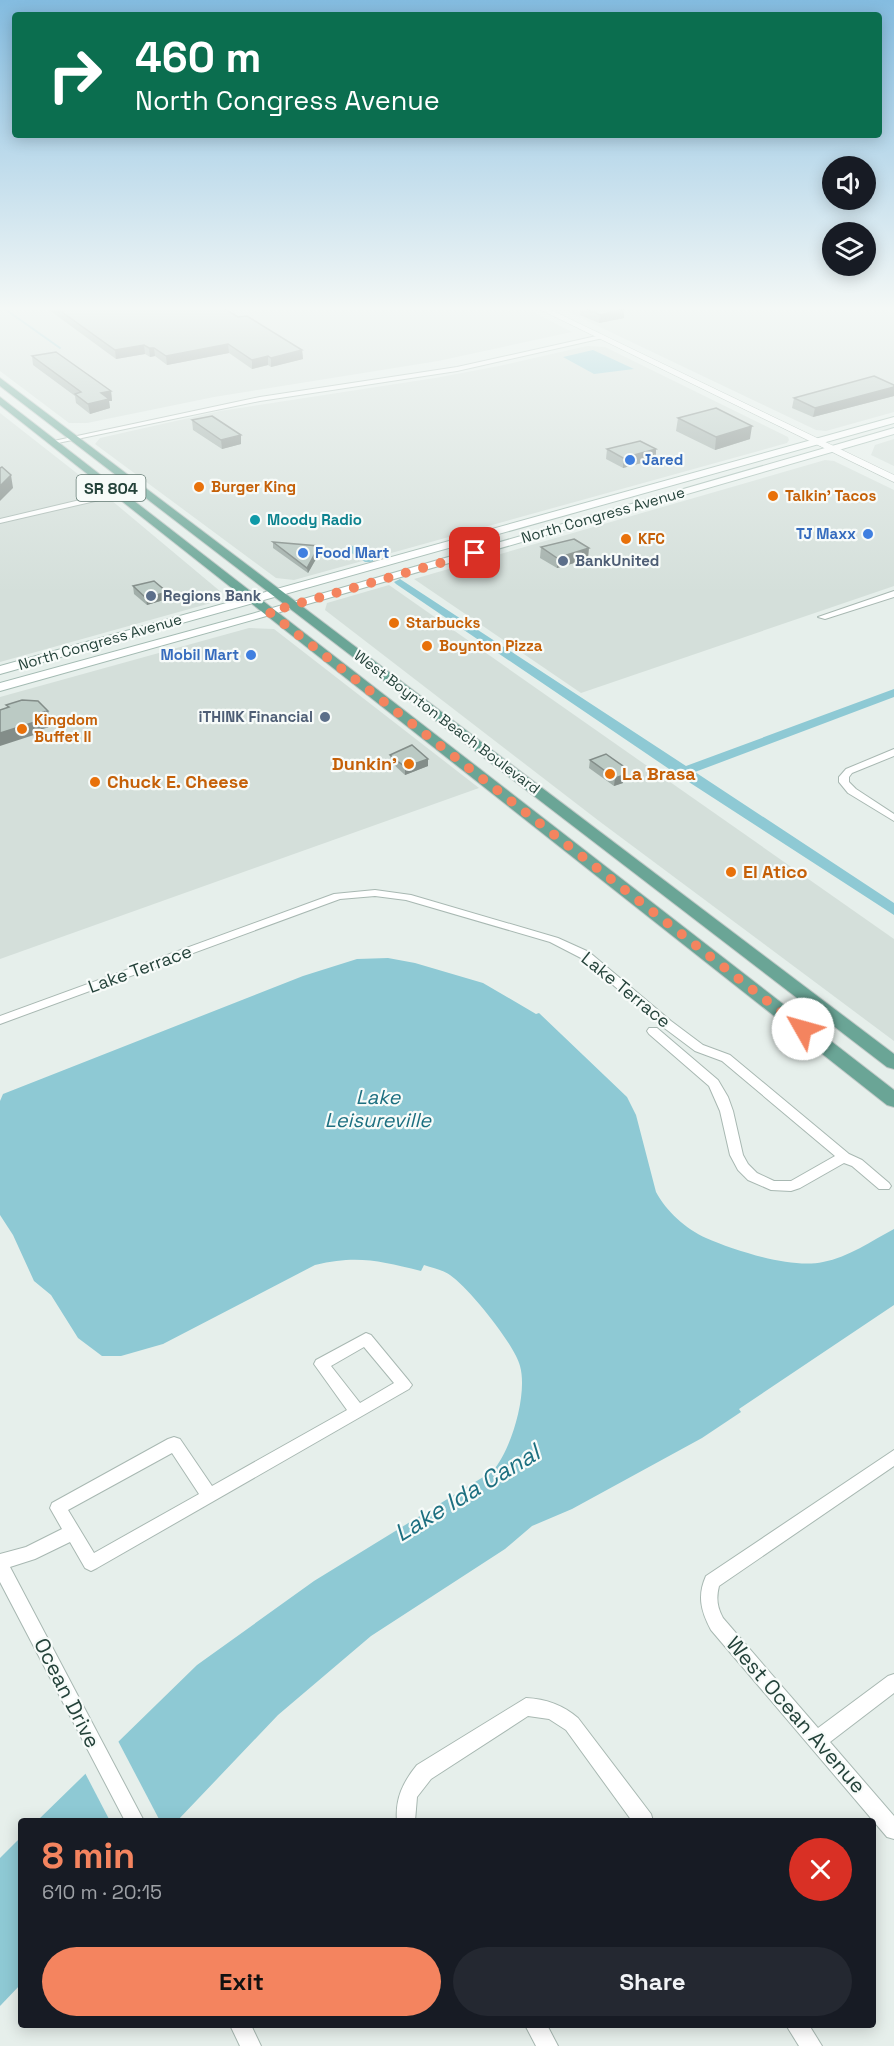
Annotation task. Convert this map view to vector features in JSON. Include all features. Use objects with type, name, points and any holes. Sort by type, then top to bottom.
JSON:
[{"type":"main road","name":"West Boynton Beach Boulevard","points":[[3,402],[894,1100]]},
{"type":"main road","name":"West Boynton Beach Boulevard","points":[[28,402],[894,1064]]},
{"type":"main road","name":"North Congress Avenue","points":[[0,670],[894,420]]},
{"type":"main road","name":"North Congress Avenue","points":[[0,687],[269,612],[894,431]]},
{"type":"main road","points":[[634,505],[651,488]]},
{"type":"main road","points":[[602,514],[628,494]]},
{"type":"main road","points":[[450,753],[493,758]]},
{"type":"main road","points":[[478,774],[522,780]]},
{"type":"street","points":[[50,440],[242,402]]},
{"type":"street","points":[[735,402],[894,479]]},
{"type":"street","points":[[0,521],[118,493]]},
{"type":"street","points":[[822,617],[894,594]]},
{"type":"street","points":[[894,752],[849,771],[844,777],[844,782],[852,791],[894,818]]},
{"type":"street","name":"Lake Terrace","points":[[0,1020],[338,896],[386,893],[418,900],[554,940],[585,955],[699,1048],[726,1058],[844,1157],[795,1185],[786,1187],[780,1188],[752,1177],[739,1165],[720,1091],[714,1083],[653,1031]]},
{"type":"street","points":[[844,1157],[857,1163],[884,1186]]},
{"type":"street","points":[[210,1496],[174,1444],[58,1508],[91,1563],[210,1496],[358,1412],[404,1385],[366,1339],[321,1364],[358,1412]]},
{"type":"street","name":"West Ocean Avenue","points":[[894,1457],[712,1581],[707,1595],[709,1610],[717,1624],[894,1830]]},
{"type":"street","points":[[0,1563],[29,1554],[73,1532]]},
{"type":"street","name":"Ocean Drive","points":[[0,1563],[133,1818]]},
{"type":"street","points":[[817,1740],[894,1682]]},
{"type":"street","points":[[406,1818],[405,1802],[412,1785],[424,1773],[526,1707],[543,1707],[559,1712],[572,1724],[642,1818]]},
{"type":"street","points":[[241,2028],[250,2046]]},
{"type":"street","points":[[537,2028],[548,2046]]},
{"type":"street","points":[[798,2028],[812,2046]]},
{"type":"shaded area","points":[[42,402],[187,402],[87,423],[69,423]]},
{"type":"shaded area","points":[[276,402],[718,402],[788,437],[789,440],[787,443],[294,580],[276,578],[95,444],[100,438],[220,411]]},
{"type":"shaded area","points":[[758,402],[894,402],[894,412],[826,431],[816,430]]},
{"type":"shaded area","points":[[0,413],[111,500],[221,592],[218,601],[0,662]]},
{"type":"shaded area","points":[[894,439],[894,466],[871,455],[875,445]]},
{"type":"shaded area","points":[[825,460],[834,461],[894,490],[894,586],[581,693],[414,579]]},
{"type":"shaded area","points":[[389,585],[894,939],[894,1041],[599,821],[325,610],[327,603]]},
{"type":"shaded area","points":[[249,628],[274,629],[479,788],[0,959],[0,697]]},
{"type":"water","name":"Lake Leisureville","points":[[388,958],[415,963],[483,983],[536,1014],[539,1013],[627,1097],[636,1115],[656,1192],[671,1213],[706,1238],[764,1258],[810,1264],[833,1260],[894,1229],[894,1305],[739,1409],[741,1412],[702,1438],[572,1509],[532,1526],[505,1549],[371,1636],[278,1715],[180,1818],[40,1818],[197,1665],[314,1581],[493,1471],[500,1462],[512,1436],[522,1391],[520,1366],[501,1331],[468,1292],[450,1275],[441,1270],[424,1265],[421,1271],[368,1260],[344,1260],[315,1265],[163,1344],[121,1356],[102,1356],[78,1338],[51,1295],[34,1281],[13,1235],[0,1215],[0,1101],[3,1094],[303,976],[357,959]]},
{"type":"water","points":[[18,1840],[18,1987],[0,2006],[0,1858]]},
{"type":"pier","points":[[117,1739],[158,1818],[108,1818],[84,1771]]},
{"type":"building","points":[[803,402],[836,402],[815,408]]},
{"type":"building","points":[[716,408],[752,426],[716,437],[678,418]]},
{"type":"building","points":[[212,416],[241,435],[221,440],[192,420]]},
{"type":"building","points":[[640,441],[656,449],[623,458],[607,449]]},
{"type":"building","points":[[2,467],[11,475],[0,486],[0,468]]},
{"type":"building","points":[[574,539],[589,548],[557,558],[541,547]]},
{"type":"building","points":[[273,542],[319,546],[307,568]]},
{"type":"building","points":[[154,581],[167,592],[146,598],[133,586]]},
{"type":"building","points":[[22,700],[38,701],[48,711],[43,712],[46,716],[36,719],[38,721],[0,733],[0,710],[9,707],[6,705]]},
{"type":"building","points":[[412,745],[428,759],[405,767],[390,755]]},
{"type":"building","points":[[606,754],[623,766],[624,775],[615,778],[590,760]]},
{"type":"waterway","points":[[351,548],[369,560]]},
{"type":"waterway","points":[[400,582],[685,771]]},
{"type":"waterway","points":[[685,771],[894,693]]},
{"type":"waterway","points":[[685,771],[894,910]]},
{"type":"place","name":"Jared","points":[[630,460]]},
{"type":"place","name":"Burger King","points":[[199,487]]},
{"type":"place","name":"Talkin' Tacos","points":[[773,496]]},
{"type":"place","name":"Moody Radio","points":[[255,520]]},
{"type":"place","name":"TJ Maxx","points":[[868,534]]},
{"type":"place","name":"KFC","points":[[626,539]]},
{"type":"place","name":"Food Mart","points":[[303,553]]},
{"type":"place","name":"BankUnited","points":[[563,561]]},
{"type":"place","name":"Regions Bank","points":[[151,596]]},
{"type":"place","name":"Starbucks","points":[[394,623]]},
{"type":"place","name":"Boynton Pizza","points":[[427,646]]},
{"type":"place","name":"Mobil Mart","points":[[251,655]]},
{"type":"place","name":"iTHINK Financial","points":[[325,717]]},
{"type":"place","name":"Kingdom Buffet II","points":[[22,729]]},
{"type":"place","name":"Dunkin'","points":[[409,764]]},
{"type":"place","name":"La Brasa","points":[[610,774]]},
{"type":"place","name":"Chuck E. Cheese","points":[[95,782]]},
{"type":"place","name":"El Atico","points":[[731,872]]},
{"type":"route","points":[[475,553],[269,612],[803,1029]]},
{"type":"water label","name":"Lake Ida Canal","points":[[467,1493]]}]
